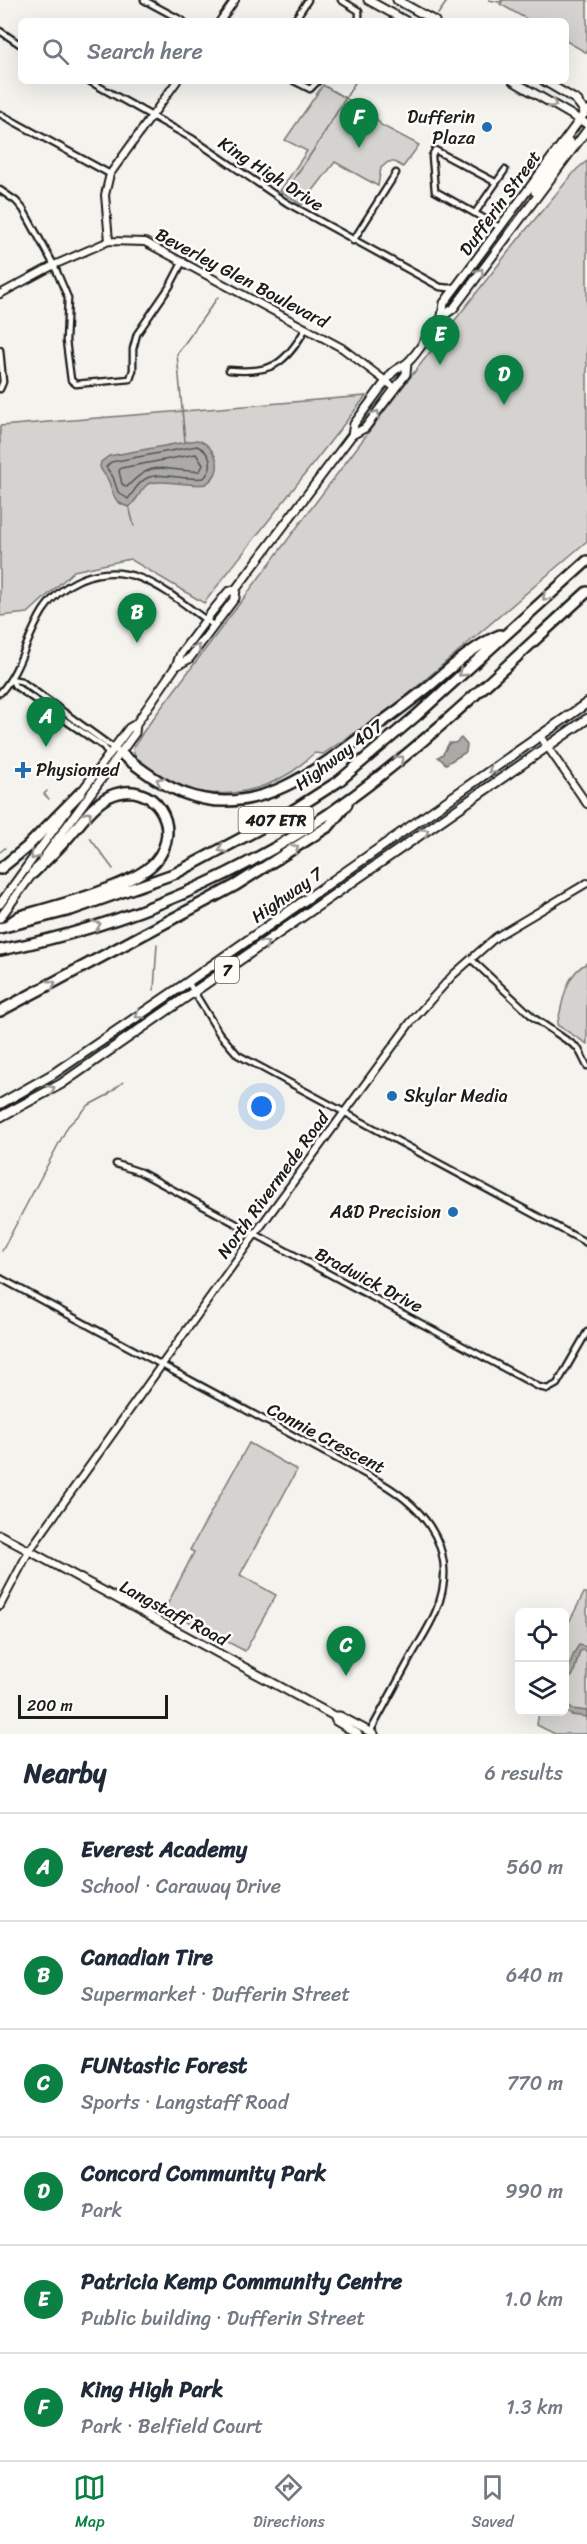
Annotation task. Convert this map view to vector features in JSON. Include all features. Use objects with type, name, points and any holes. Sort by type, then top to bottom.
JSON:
[{"type":"highway","name":"Highway 407","points":[[1,924],[71,910],[176,873],[289,813],[348,773],[417,715],[587,561]]},
{"type":"highway","name":"407 ETR","points":[[0,950],[83,931],[181,894],[262,855],[301,832],[355,795],[412,749],[587,592]]},
{"type":"highway","points":[[117,751],[150,776],[186,794],[205,800],[231,801],[274,791],[306,775],[406,705],[482,642],[505,633]]},
{"type":"highway","points":[[0,869],[27,847],[81,792]]},
{"type":"highway","points":[[1,924],[91,894],[123,881],[153,864],[164,850],[168,831],[165,817],[157,803],[146,796],[127,793],[114,795],[97,805],[33,873]]},
{"type":"highway","points":[[0,1011],[236,885],[329,826],[355,795]]},
{"type":"main road","points":[[368,0],[401,18]]},
{"type":"main road","points":[[397,0],[430,18]]},
{"type":"main road","points":[[519,84],[585,116]]},
{"type":"main road","points":[[514,227],[585,116],[583,109],[575,99],[549,84]]},
{"type":"main road","name":"Dufferin Street","points":[[442,316],[444,303],[585,116]]},
{"type":"main road","name":"Dufferin Street","points":[[352,435],[354,423],[396,368],[407,363],[442,316],[453,309],[587,130]]},
{"type":"main road","name":"Dufferin Street","points":[[176,666],[189,659],[235,598],[236,589],[352,435],[365,428],[406,374],[407,363]]},
{"type":"main road","name":"Dufferin Street","points":[[1,924],[11,902],[117,751],[135,733],[136,724],[176,666],[181,653],[228,592],[236,589]]},
{"type":"main road","name":"Highway 7","points":[[0,1104],[53,1074],[188,982],[587,703]]},
{"type":"main road","name":"Highway 7","points":[[0,1117],[61,1084],[587,719]]},
{"type":"main road","name":"Dufferin Street","points":[[0,904],[81,792],[109,756],[117,751]]},
{"type":"main road","name":"Langstaff Road","points":[[0,1535],[334,1716],[339,1716],[371,1733]]},
{"type":"main road","name":"Langstaff Road","points":[[334,1716],[336,1721],[358,1734]]},
{"type":"street","points":[[144,0],[177,18]]},
{"type":"street","points":[[222,18],[235,0]]},
{"type":"street","points":[[296,18],[308,0]]},
{"type":"street","points":[[341,0],[359,11],[359,18]]},
{"type":"street","points":[[0,31],[18,43]]},
{"type":"street","name":"King High Drive","points":[[95,84],[153,114],[287,203],[440,287]]},
{"type":"street","points":[[109,241],[105,195],[110,174],[175,84]]},
{"type":"street","points":[[300,84],[310,89],[315,84]]},
{"type":"street","points":[[0,114],[110,174]]},
{"type":"street","points":[[495,182],[435,150],[432,156],[435,191],[501,228]]},
{"type":"street","points":[[475,213],[505,170]]},
{"type":"street","points":[[353,241],[396,173]]},
{"type":"street","points":[[0,190],[23,209],[54,265],[68,298],[66,341],[71,380],[76,384],[130,379],[137,334],[170,286],[183,261]]},
{"type":"street","name":"Beverley Glen Boulevard","points":[[0,294],[54,265],[109,241],[145,242],[342,348],[395,388]]},
{"type":"street","points":[[444,303],[440,287],[458,286]]},
{"type":"street","points":[[229,370],[250,371],[275,367],[293,351],[306,328]]},
{"type":"street","points":[[0,350],[3,382],[0,389]]},
{"type":"street","points":[[0,693],[11,679],[43,610],[55,596],[71,584],[89,576],[113,572],[126,573],[148,580],[172,594],[213,625]]},
{"type":"street","points":[[11,679],[21,681],[117,751]]},
{"type":"street","points":[[11,679],[16,686],[104,747],[109,756]]},
{"type":"street","points":[[540,736],[587,804]]},
{"type":"street","name":"North Rivermede Road","points":[[0,1606],[29,1551],[255,1234],[415,1017],[433,996],[496,937],[587,883]]},
{"type":"street","points":[[471,959],[534,1018],[578,1048],[587,1066]]},
{"type":"street","points":[[188,982],[219,1034],[238,1055],[587,1243]]},
{"type":"street","name":"Bradwick Drive","points":[[116,1164],[140,1172],[539,1387],[548,1389],[557,1384],[587,1332]]},
{"type":"street","name":"Connie Crescent","points":[[0,1278],[392,1489],[415,1506],[432,1528],[441,1551],[444,1573],[436,1610],[371,1733]]},
{"type":"shaded area","points":[[503,0],[587,0],[587,53],[569,43],[569,18],[525,18],[500,4]]},
{"type":"shaded area","points":[[323,85],[373,114],[381,125],[419,145],[403,167],[395,162],[388,162],[381,168],[378,186],[335,162],[302,205],[280,191],[307,151],[285,140]]},
{"type":"shaded area","points":[[587,161],[587,541],[398,703],[323,754],[315,753],[293,771],[274,781],[241,792],[207,793],[174,783],[142,763],[136,757],[133,749],[143,732],[398,393],[520,237],[577,169]]},
{"type":"shaded area","points":[[366,396],[204,603],[130,559],[74,571],[28,613],[0,616],[0,426]]},
{"type":"shaded area","points":[[587,963],[587,1044],[557,1025],[569,982],[579,968]]},
{"type":"shaded area","points":[[249,1443],[297,1470],[240,1575],[276,1595],[245,1651],[165,1609],[194,1552],[190,1550]]},
{"type":"shaded area","points":[[584,1593],[587,1593],[587,1734],[555,1734],[537,1725],[538,1716],[569,1716],[569,1622]]},
{"type":"water","points":[[197,440],[210,448],[217,462],[215,474],[211,480],[200,485],[153,482],[145,486],[129,507],[116,499],[100,467],[101,462],[109,456]]},
{"type":"water","points":[[461,738],[467,745],[466,752],[446,764],[438,757],[443,754],[449,743],[455,743]]},
{"type":"water","points":[[579,1645],[587,1647],[587,1652],[580,1651],[573,1675],[569,1679],[569,1667]]},
{"type":"water","points":[[569,1706],[572,1709],[587,1711],[587,1717],[571,1715]]},
{"type":"waterway","points":[[438,14],[448,0]]},
{"type":"waterway","points":[[489,0],[499,2],[502,0]]},
{"type":"waterway","points":[[284,193],[354,84]]},
{"type":"waterway","points":[[185,442],[177,354],[218,297]]},
{"type":"waterway","points":[[129,506],[134,526]]},
{"type":"waterway","points":[[47,791],[44,794],[49,799]]},
{"type":"waterway","points":[[90,838],[113,869]]},
{"type":"waterway","points":[[0,852],[5,848]]},
{"type":"waterway","points":[[154,990],[157,944]]},
{"type":"waterway","points":[[2,1251],[68,1126],[89,1105],[106,1096],[123,1082]]},
{"type":"place","name":"Dufferin Plaza","points":[[487,127]]},
{"type":"place","name":"King High Park","points":[[359,148]]},
{"type":"place","name":"Patricia Kemp Community Centre","points":[[440,365]]},
{"type":"place","name":"Concord Community Park","points":[[504,405]]},
{"type":"place","name":"Canadian Tire","points":[[137,643]]},
{"type":"place","name":"Everest Academy","points":[[46,747]]},
{"type":"place","name":"Physiomed","points":[[23,770]]},
{"type":"place","name":"Skylar Media","points":[[392,1096]]},
{"type":"place","name":"A&D Precision","points":[[453,1212]]},
{"type":"place","name":"FUNtastic Forest","points":[[346,1676]]}]
